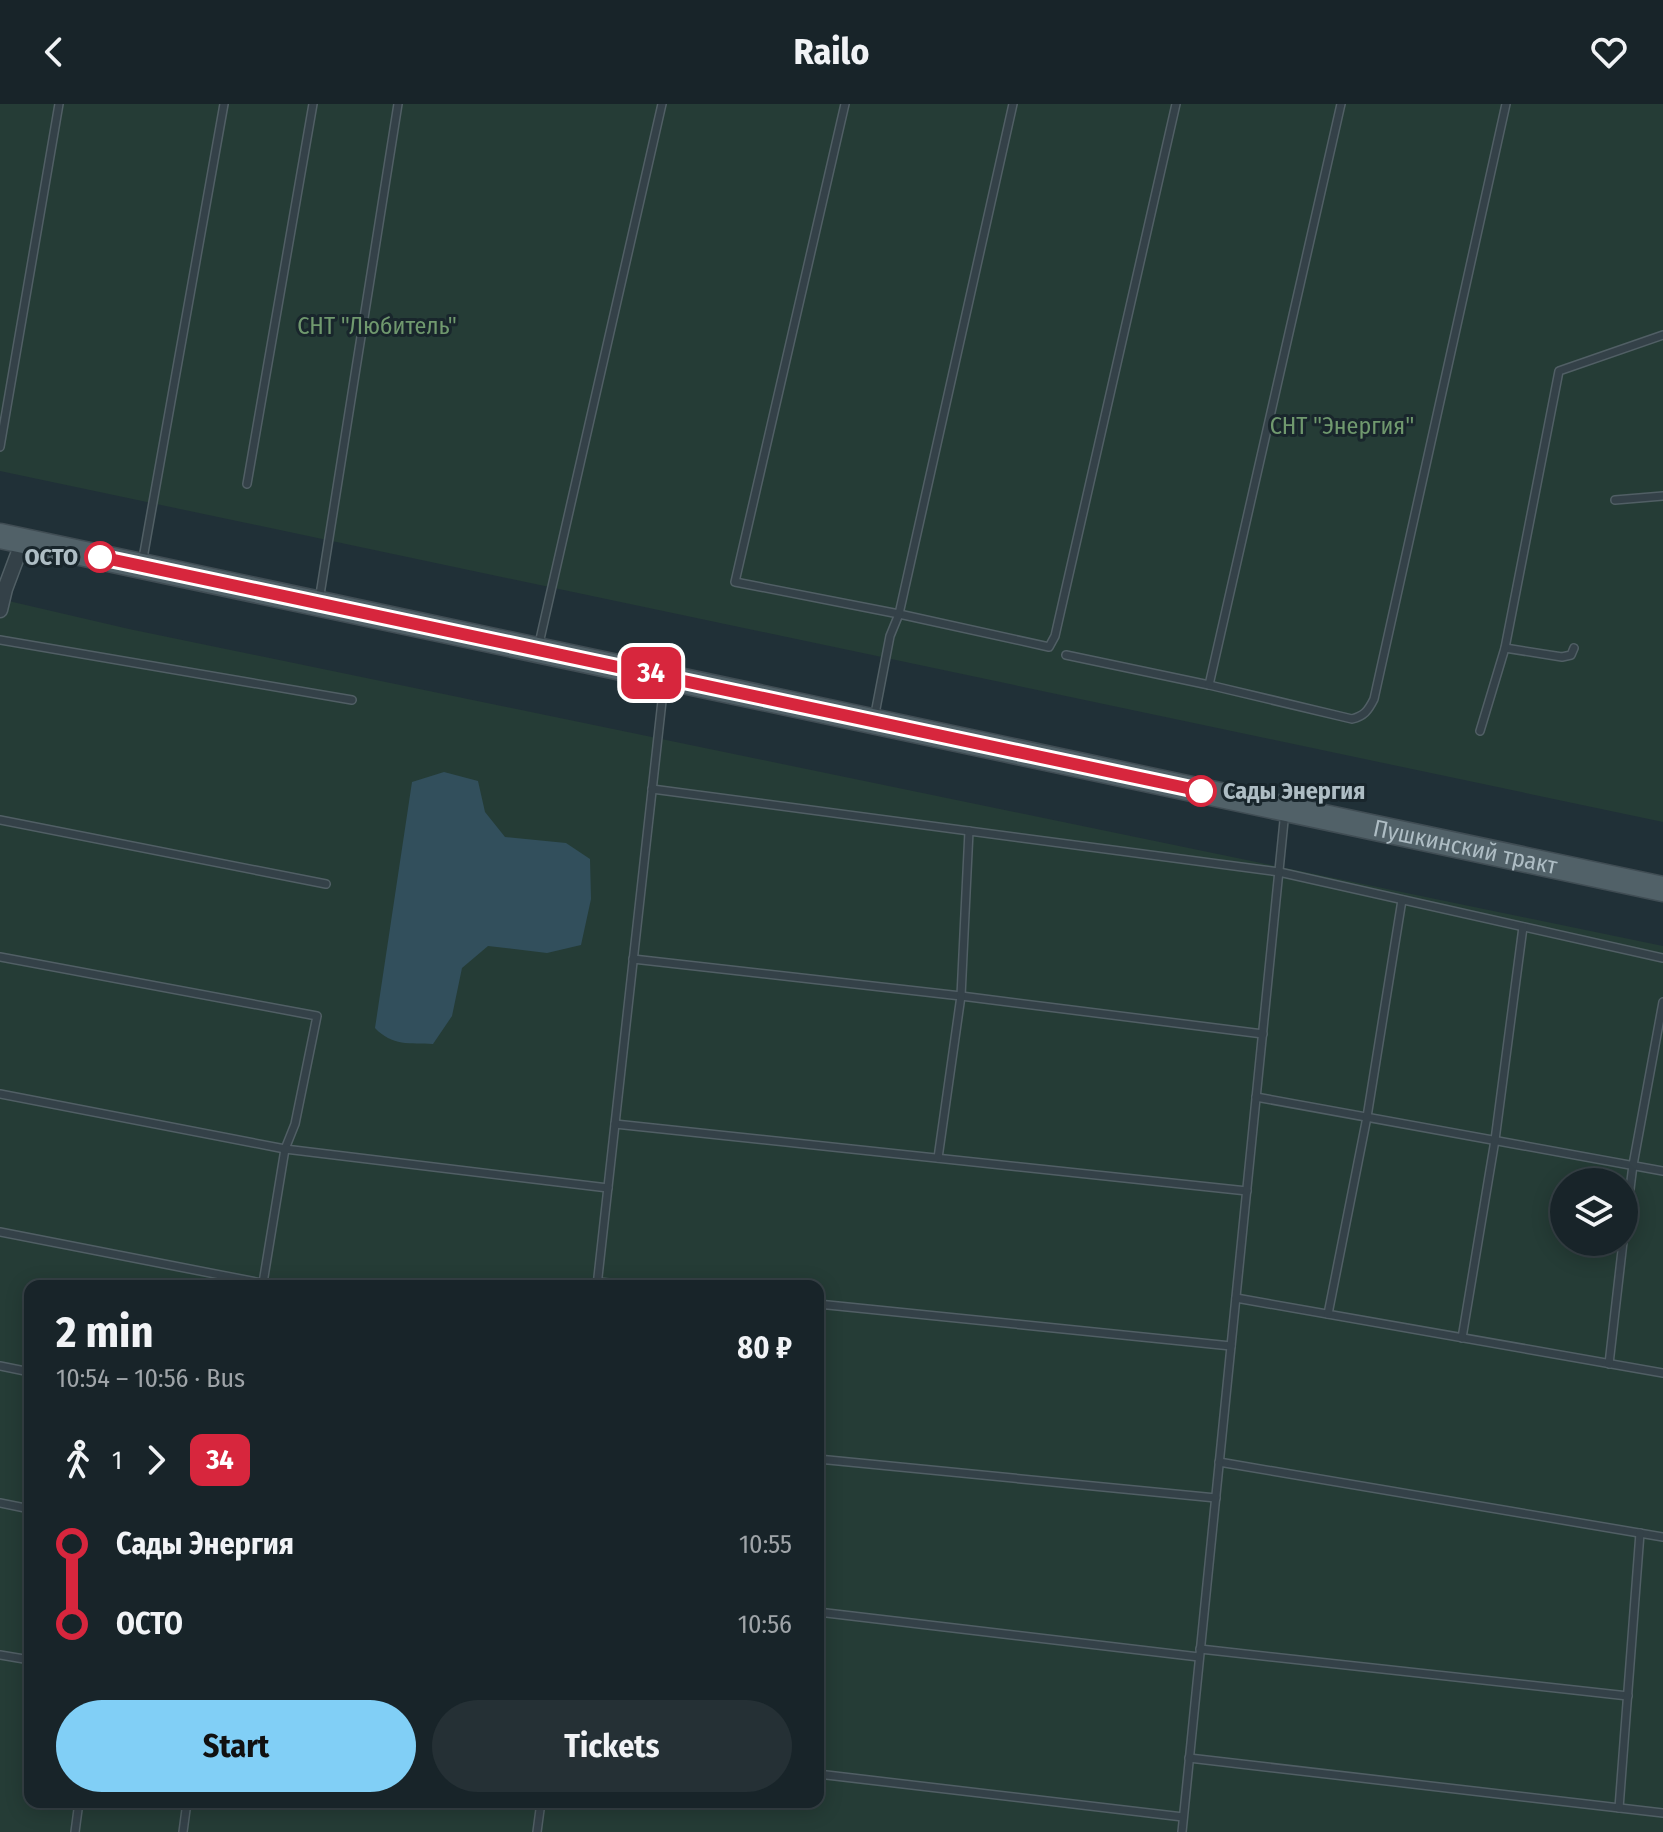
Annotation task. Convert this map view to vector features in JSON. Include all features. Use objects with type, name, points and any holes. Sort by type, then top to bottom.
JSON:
[{"type":"main road","name":"Пушкинский тракт","points":[[12,538],[1663,889]]},
{"type":"street","points":[[0,610],[12,538]]},
{"type":"lane","points":[[0,447],[59,104]]},
{"type":"lane","points":[[141,566],[224,104]]},
{"type":"lane","points":[[247,484],[313,104]]},
{"type":"lane","points":[[318,603],[398,104]]},
{"type":"lane","points":[[537,650],[662,104]]},
{"type":"lane","points":[[845,104],[735,582],[1049,647],[1055,636],[1176,104]]},
{"type":"lane","points":[[874,721],[890,636],[899,614],[1013,104]]},
{"type":"lane","points":[[1209,685],[1341,104]]},
{"type":"lane","points":[[1066,655],[1352,719],[1362,717],[1369,710],[1506,104]]},
{"type":"lane","points":[[1480,731],[1505,648],[1559,371],[1663,335]]},
{"type":"lane","points":[[1615,500],[1663,496]]},
{"type":"lane","points":[[0,640],[352,700]]},
{"type":"lane","points":[[1505,648],[1562,657],[1571,655],[1574,648]]},
{"type":"lane","points":[[598,1280],[665,676]]},
{"type":"lane","points":[[652,789],[1279,872],[1663,958]]},
{"type":"lane","points":[[1182,1832],[1285,809]]},
{"type":"lane","points":[[0,820],[326,884]]},
{"type":"lane","points":[[938,1158],[961,996],[969,831]]},
{"type":"lane","points":[[1328,1314],[1367,1117],[1402,900]]},
{"type":"lane","points":[[1462,1338],[1495,1140],[1523,927]]},
{"type":"lane","points":[[0,957],[317,1016],[295,1124],[285,1149],[263,1280]]},
{"type":"lane","points":[[633,959],[1263,1034]]},
{"type":"lane","points":[[1633,1168],[1663,1002]]},
{"type":"lane","points":[[0,1094],[285,1149],[608,1188]]},
{"type":"lane","points":[[1256,1097],[1663,1171]]},
{"type":"lane","points":[[615,1124],[1247,1191]]},
{"type":"lane","points":[[0,1232],[248,1280]]},
{"type":"lane","points":[[1609,1364],[1622,1256]]},
{"type":"lane","points":[[1236,1298],[1663,1373]]},
{"type":"lane","points":[[824,1305],[1231,1346]]},
{"type":"lane","points":[[0,1366],[24,1371]]},
{"type":"lane","points":[[824,1460],[1216,1498]]},
{"type":"lane","points":[[1219,1462],[1663,1537]]},
{"type":"lane","points":[[0,1503],[24,1508]]},
{"type":"lane","points":[[1619,1808],[1640,1533]]},
{"type":"lane","points":[[824,1613],[1628,1696]]},
{"type":"lane","points":[[0,1655],[24,1659]]},
{"type":"lane","points":[[1189,1758],[1663,1813]]},
{"type":"lane","points":[[824,1775],[1183,1817]]},
{"type":"lane","points":[[75,1832],[78,1808]]},
{"type":"lane","points":[[183,1832],[186,1808]]},
{"type":"lane","points":[[537,1832],[540,1808]]},
{"type":"green space","name":"СНТ \"Энергия\"","points":[[0,104],[1663,104],[1663,822],[0,471]]},
{"type":"green space","points":[[0,599],[129,629],[1663,946],[1663,1832],[0,1832]]},
{"type":"water","points":[[444,772],[478,781],[485,812],[505,837],[566,843],[590,859],[591,899],[581,945],[547,953],[488,946],[462,968],[452,1016],[433,1044],[402,1042],[388,1038],[375,1028],[412,782]]},
{"type":"bus line","name":"34","points":[[100,557],[1201,791]]},
{"type":"place","name":"ОСТО","points":[[100,557]]},
{"type":"place","name":"Сады Энергия","points":[[1201,791]]},
{"type":"park label","name":"СНТ \"Любитель\"","points":[[377,326]]}]
